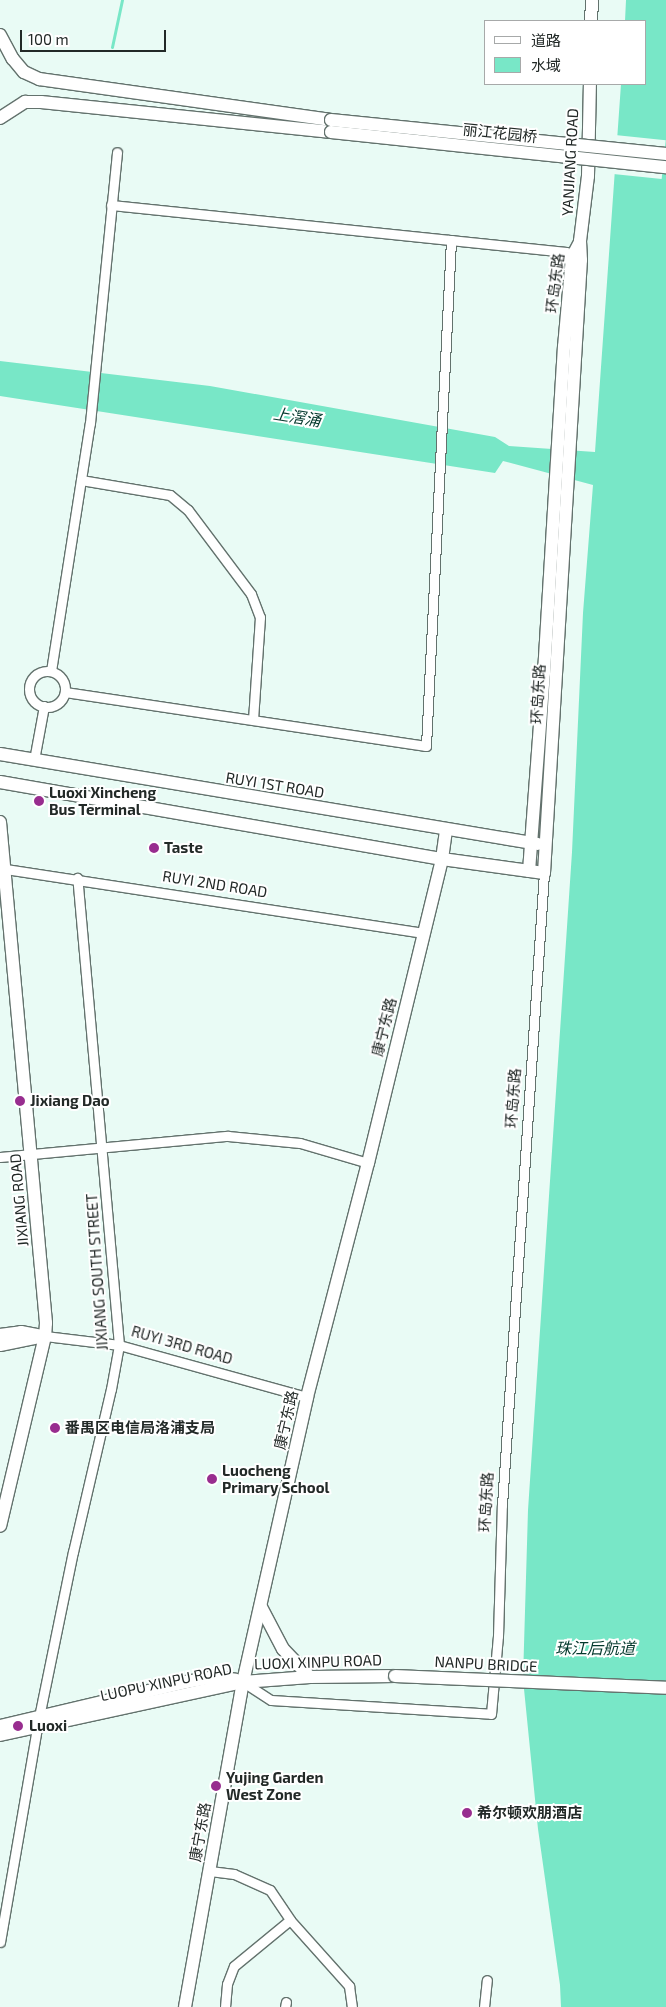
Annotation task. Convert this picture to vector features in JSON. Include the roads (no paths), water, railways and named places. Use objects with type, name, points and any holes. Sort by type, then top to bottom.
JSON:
[{"type":"street","points":[[591,20],[592,0]]},
{"type":"street","points":[[0,35],[13,59],[24,72],[39,79],[331,126]]},
{"type":"street","name":"YANJIANG ROAD","points":[[580,241],[588,176],[590,85]]},
{"type":"street","points":[[0,118],[26,102],[41,102],[331,126]]},
{"type":"street","name":"丽江花园桥","points":[[331,126],[666,154]]},
{"type":"street","name":"丽江花园桥","points":[[331,126],[666,166]]},
{"type":"street","points":[[51,671],[91,412],[117,152]]},
{"type":"street","points":[[111,205],[567,252]]},
{"type":"street","points":[[65,692],[426,746],[451,240]]},
{"type":"street","name":"环岛东路","points":[[243,1682],[271,1700],[491,1714],[498,1636],[502,1495],[546,845],[564,444],[581,260],[580,241]]},
{"type":"street","points":[[81,480],[170,496],[188,510],[251,594],[260,617],[253,720]]},
{"type":"street","name":"环岛东路","points":[[531,844],[562,483]]},
{"type":"street","points":[[51,671],[62,678],[65,692],[58,704],[44,706],[33,699],[30,685],[37,674],[51,671]]},
{"type":"street","points":[[34,760],[44,706]]},
{"type":"street","name":"RUYI 1ST ROAD","points":[[0,755],[546,845]]},
{"type":"street","points":[[0,782],[442,859],[544,873]]},
{"type":"street","name":"JIXIANG ROAD","points":[[0,822],[2,868],[45,1307],[45,1336],[0,1526]]},
{"type":"street","name":"康宁东路","points":[[185,2007],[243,1682],[307,1397],[368,1163],[442,859],[446,830]]},
{"type":"street","points":[[529,871],[531,844]]},
{"type":"street","name":"RUYI 2ND ROAD","points":[[2,868],[77,878],[424,933]]},
{"type":"street","name":"JIXIANG SOUTH STREET","points":[[0,1942],[59,1612],[112,1389],[119,1345],[77,878]]},
{"type":"street","points":[[0,1157],[228,1136],[300,1143],[368,1163]]},
{"type":"street","name":"RUYI 3RD ROAD","points":[[0,1335],[20,1332],[119,1345],[307,1397]]},
{"type":"street","name":"RUYI 3RD ROAD","points":[[0,1345],[45,1336]]},
{"type":"street","points":[[261,1607],[283,1649],[310,1677]]},
{"type":"street","name":"LUOXI XINPU ROAD","points":[[243,1682],[310,1677],[395,1676]]},
{"type":"street","name":"NANPU BRIDGE","points":[[395,1676],[666,1688]]},
{"type":"street","name":"LUOPU XINPU ROAD","points":[[0,1736],[38,1723],[214,1677],[226,1677],[243,1682]]},
{"type":"street","name":"LUOPU XINPU ROAD","points":[[0,1726],[38,1723]]},
{"type":"street","points":[[210,1870],[234,1874],[270,1890],[290,1920],[349,1986],[352,2007]]},
{"type":"street","points":[[225,2007],[227,1984],[234,1966],[290,1920]]},
{"type":"street","points":[[484,2007],[487,1980]]},
{"type":"water","name":"珠江后航道","points":[[626,0],[666,0],[666,2007],[561,2007],[560,1985],[538,1829],[523,1679],[528,1510],[572,852],[583,613],[593,485],[503,461],[495,473],[0,396],[0,361],[210,386],[495,437],[509,446],[595,452],[621,85],[646,85],[646,20],[625,20]]},
{"type":"waterway","points":[[112,47],[122,0]]},
{"type":"place","name":"Luoxi Xincheng Bus Terminal","points":[[39,801]]},
{"type":"place","name":"Taste","points":[[154,848]]},
{"type":"place","name":"Jixiang Dao","points":[[20,1101]]},
{"type":"place","name":"番禺区电信局洛浦支局","points":[[55,1428]]},
{"type":"place","name":"Luocheng Primary School","points":[[212,1479]]},
{"type":"place","name":"Luoxi","points":[[18,1726]]},
{"type":"place","name":"Yujing Garden West Zone","points":[[216,1786]]},
{"type":"place","name":"希尔顿欢朋酒店","points":[[467,1813]]},
{"type":"water label","name":"上滘涌","points":[[297,417]]}]
